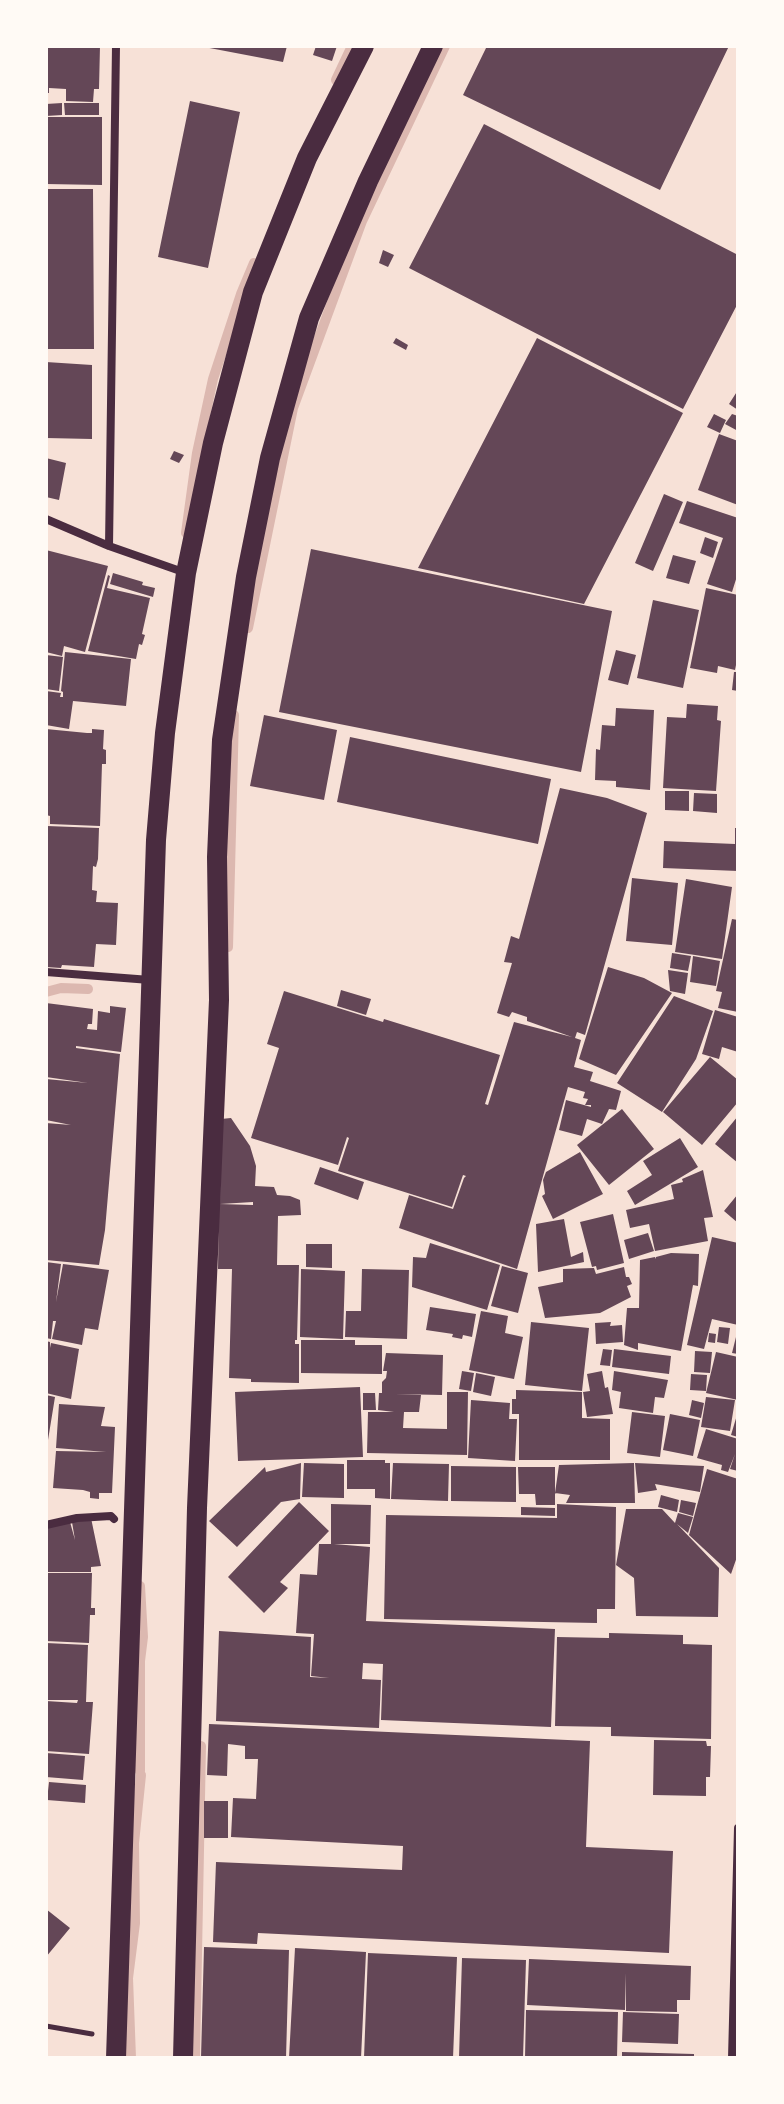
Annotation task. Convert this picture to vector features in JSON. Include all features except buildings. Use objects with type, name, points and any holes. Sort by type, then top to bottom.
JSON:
[{"type":"main road","points":[[116,2058],[151,980],[162,763],[186,573],[213,443],[253,292],[307,158],[364,46]]},
{"type":"main road","points":[[183,2058],[197,1508],[219,1000],[217,857],[222,740],[246,577],[264,488],[309,318],[368,181],[433,46]]},
{"type":"street","points":[[109,546],[116,46]]},
{"type":"street","points":[[46,519],[109,546],[186,573]]},
{"type":"street","points":[[46,972],[151,980]]},
{"type":"street","points":[[46,1525],[77,1518],[111,1516],[114,1519]]},
{"type":"street","points":[[732,2058],[738,1828]]},
{"type":"waterway","points":[[336,80],[352,46]]},
{"type":"waterway","points":[[248,628],[293,408],[362,221],[445,46]]},
{"type":"waterway","points":[[186,533],[197,453],[213,379],[254,263]]},
{"type":"waterway","points":[[228,947],[234,715]]},
{"type":"waterway","points":[[46,992],[61,988],[88,989]]},
{"type":"waterway","points":[[140,1586],[143,1637],[140,1661],[140,1771]]},
{"type":"waterway","points":[[195,2058],[201,1746]]},
{"type":"waterway","points":[[131,2058],[128,1978],[135,1923],[134,1843],[141,1775]]}]
